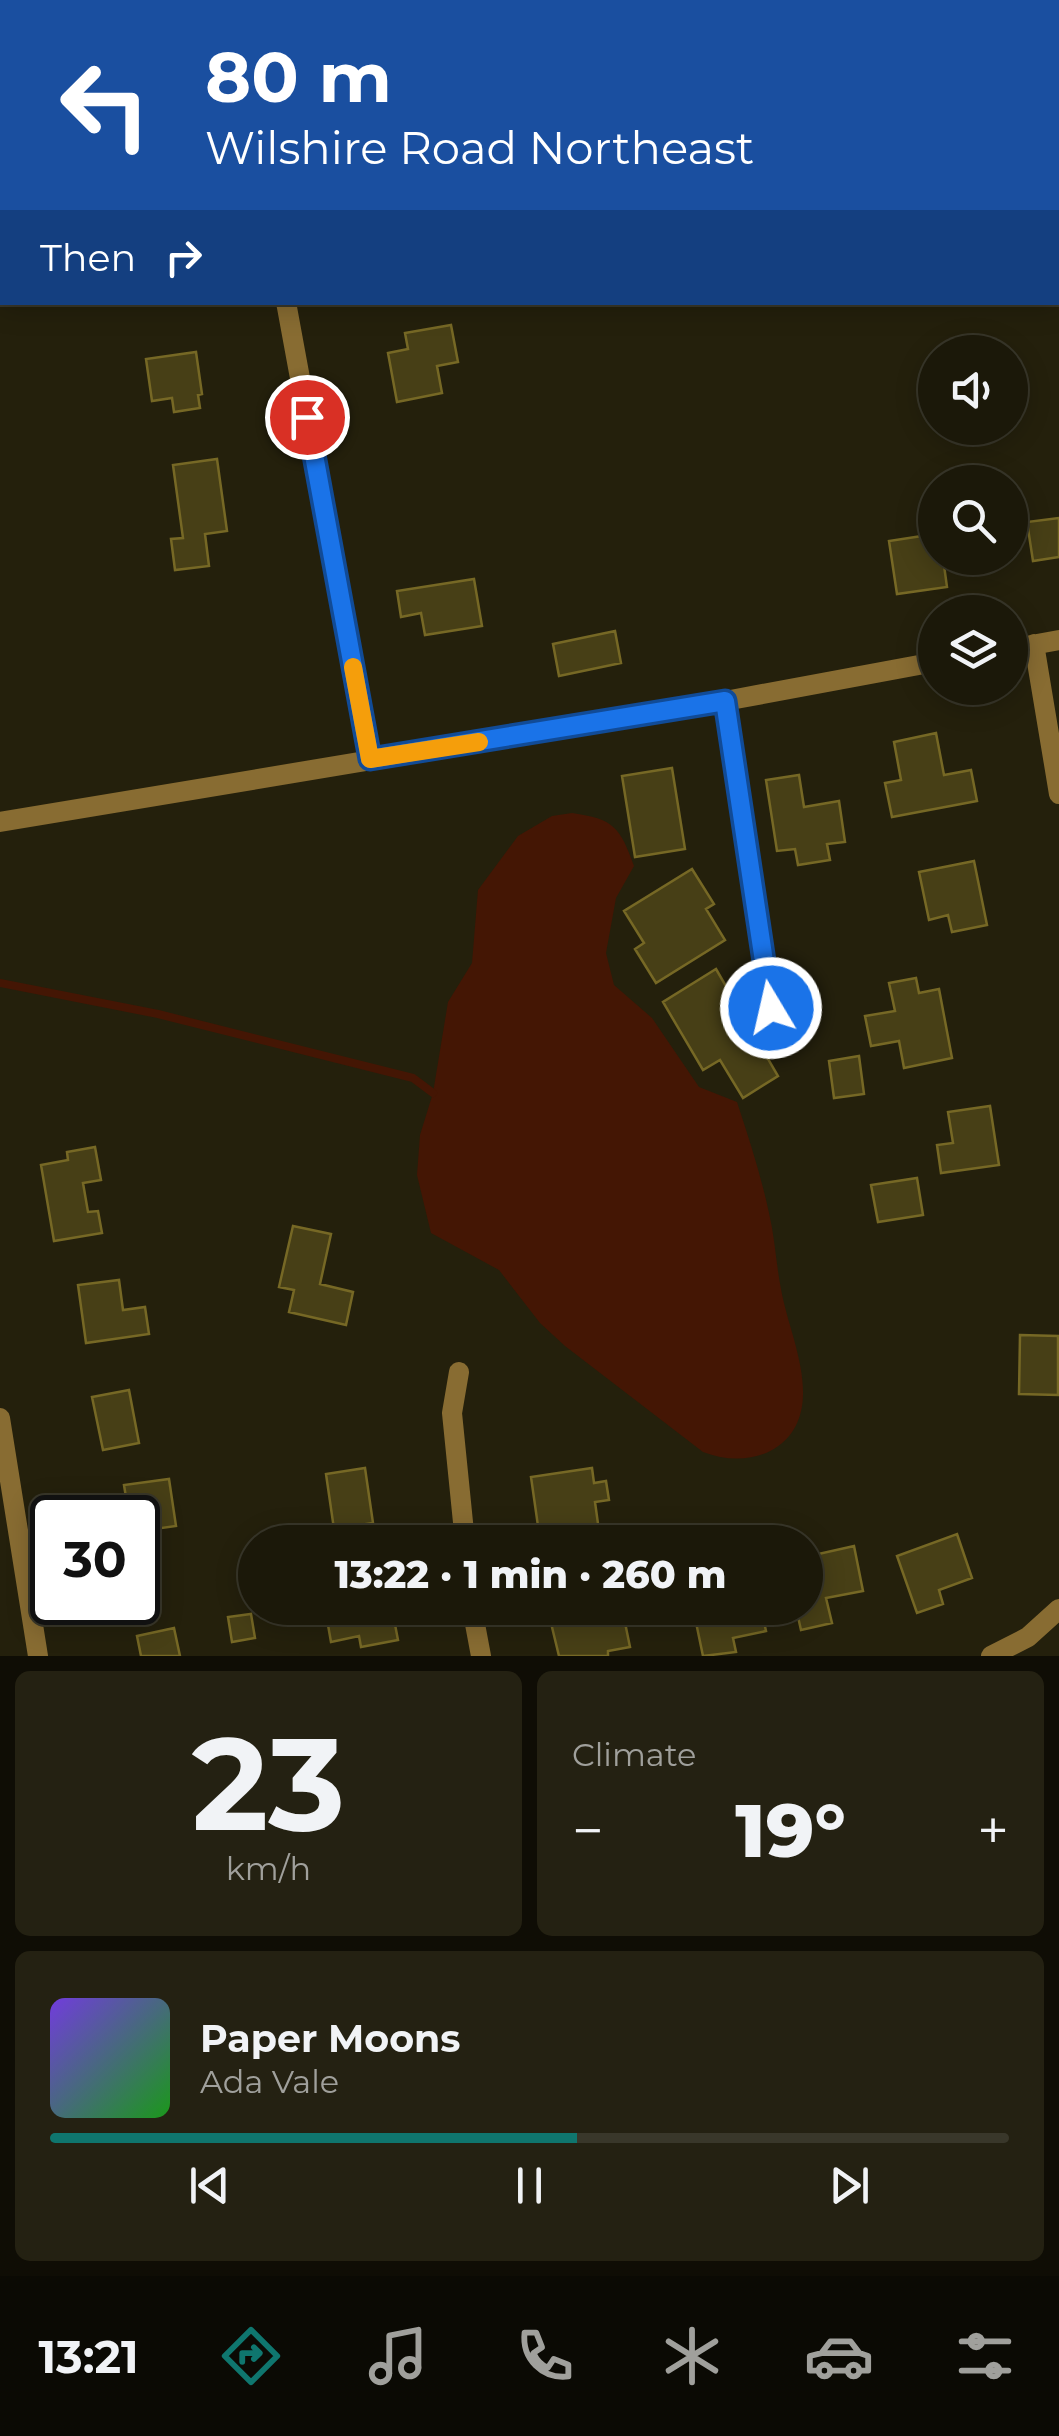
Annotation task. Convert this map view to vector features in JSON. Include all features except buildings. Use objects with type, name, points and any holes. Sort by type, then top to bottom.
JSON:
[{"type":"street","points":[[287,305],[370,759]]},
{"type":"street","points":[[1028,645],[1059,640]]},
{"type":"street","points":[[1034,644],[1059,794]]},
{"type":"street","points":[[0,822],[918,665]]},
{"type":"street","points":[[725,701],[771,1008]]},
{"type":"street","points":[[459,1372],[452,1412],[462,1525]]},
{"type":"street","points":[[0,1418],[38,1656]]},
{"type":"street","points":[[991,1656],[1028,1637],[1059,1610]]},
{"type":"street","points":[[475,1625],[481,1656]]},
{"type":"shaded area","points":[[572,813],[597,818],[614,827],[634,866],[616,898],[606,953],[614,985],[652,1018],[699,1087],[737,1102],[759,1171],[779,1280],[801,1368],[803,1395],[793,1430],[783,1442],[755,1457],[738,1459],[703,1452],[565,1346],[540,1323],[499,1270],[431,1233],[417,1175],[420,1135],[433,1093],[448,1002],[472,963],[478,890],[518,836],[552,816]]},
{"type":"waterway","points":[[0,983],[158,1014],[413,1078],[433,1093]]},
{"type":"slow traffic","points":[[353,667],[370,759],[479,742]]},
{"type":"route","points":[[307,417],[370,759],[725,701],[771,1008]]}]
